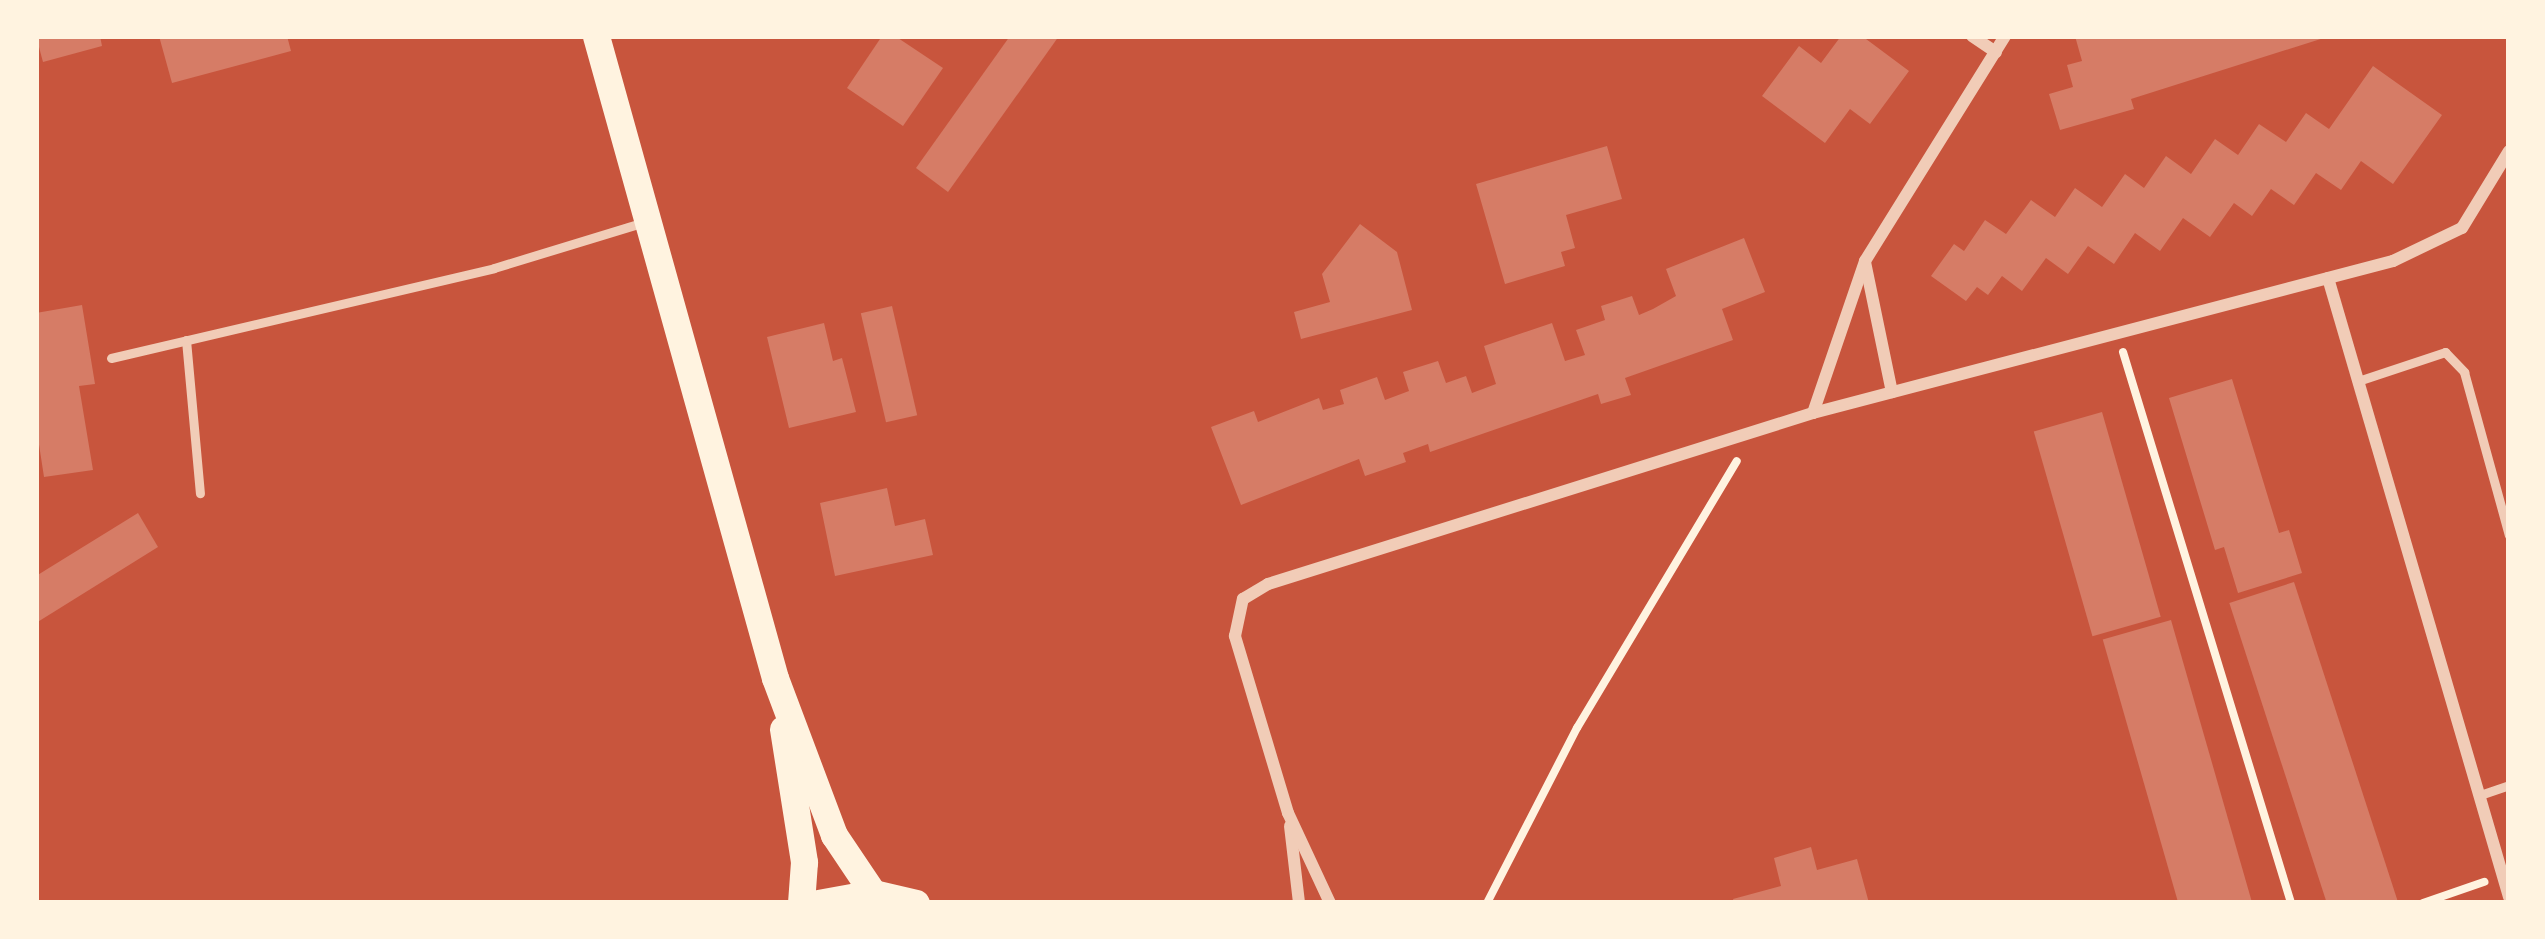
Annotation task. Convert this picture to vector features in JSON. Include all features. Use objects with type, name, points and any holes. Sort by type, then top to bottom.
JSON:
[{"type":"main road","points":[[596,36],[775,678],[834,835],[873,893]]},
{"type":"main road","points":[[775,678],[804,862],[801,903]]},
{"type":"main road","points":[[818,903],[873,893],[916,903]]},
{"type":"street","points":[[1972,36],[1996,52]]},
{"type":"street","points":[[1813,413],[1865,261],[2006,36]]},
{"type":"street","points":[[1330,903],[1288,813],[1235,636],[1243,599],[1268,584],[1752,436],[1813,413],[2393,261],[2462,228],[2509,151]]},
{"type":"street","points":[[1865,261],[1892,392]]},
{"type":"street","points":[[2328,278],[2509,897]]},
{"type":"street","points":[[1288,813],[1299,903]]},
{"type":"lane","points":[[111,358],[494,268],[649,220]]},
{"type":"lane","points":[[186,340],[200,494]]},
{"type":"lane","points":[[2358,381],[2445,352],[2464,372],[2509,535]]},
{"type":"lane","points":[[2480,795],[2509,785]]},
{"type":"path","points":[[2118,333],[2291,903]]},
{"type":"path","points":[[1487,903],[1576,728],[1752,436]]},
{"type":"path","points":[[2423,903],[2506,874]]},
{"type":"building","points":[[36,36],[100,36],[102,46],[43,62]]},
{"type":"building","points":[[159,36],[287,36],[291,51],[172,83]]},
{"type":"building","points":[[882,36],[895,36],[943,68],[903,126],[847,88]]},
{"type":"building","points":[[1010,36],[1059,36],[948,192],[916,168]]},
{"type":"building","points":[[1841,36],[1862,36],[1909,71],[1870,124],[1850,109],[1825,143],[1762,96],[1799,46],[1821,63]]},
{"type":"building","points":[[2075,36],[2327,37],[2131,99],[2134,109],[2060,130],[2049,94],[2073,87],[2067,65],[2082,61]]},
{"type":"building","points":[[2373,66],[2442,115],[2393,184],[2361,161],[2341,190],[2316,173],[2294,205],[2271,189],[2252,216],[2234,203],[2210,237],[2183,218],[2160,251],[2135,233],[2114,264],[2088,246],[2068,274],[2046,258],[2022,291],[2002,276],[1988,295],[1977,287],[1966,301],[1931,276],[1954,244],[1964,251],[1985,220],[2006,234],[2031,200],[2055,217],[2075,188],[2102,207],[2125,174],[2144,188],[2166,156],[2191,174],[2215,139],[2238,155],[2259,124],[2286,142],[2306,113],[2329,129]]},
{"type":"building","points":[[1607,146],[1622,199],[1566,215],[1575,248],[1561,252],[1565,266],[1505,284],[1476,184]]},
{"type":"building","points":[[1360,224],[1397,252],[1412,310],[1301,339],[1294,312],[1330,302],[1322,274]]},
{"type":"building","points":[[1744,238],[1765,292],[1722,309],[1733,340],[1625,378],[1631,395],[1601,404],[1598,394],[1430,452],[1428,444],[1403,453],[1406,462],[1365,476],[1359,459],[1241,505],[1211,427],[1254,411],[1258,422],[1319,398],[1323,410],[1344,404],[1340,390],[1377,377],[1385,400],[1409,391],[1403,372],[1438,361],[1446,383],[1466,376],[1472,393],[1496,384],[1484,346],[1552,323],[1565,361],[1585,355],[1576,330],[1605,320],[1601,306],[1632,296],[1639,315],[1653,309],[1676,296],[1666,269]]},
{"type":"building","points":[[82,305],[95,384],[79,386],[93,470],[44,477],[36,425],[36,313]]},
{"type":"building","points":[[892,306],[917,415],[886,422],[861,313]]},
{"type":"building","points":[[824,323],[833,361],[842,358],[856,412],[789,428],[767,337]]},
{"type":"building","points":[[2232,379],[2279,533],[2289,530],[2302,573],[2238,593],[2224,547],[2215,550],[2169,398]]},
{"type":"building","points":[[2102,412],[2161,617],[2092,636],[2034,432]]},
{"type":"building","points":[[887,488],[895,526],[925,519],[933,555],[835,576],[820,503]]},
{"type":"building","points":[[138,513],[158,547],[36,623],[36,576]]},
{"type":"building","points":[[2294,582],[2398,903],[2327,903],[2229,603]]},
{"type":"building","points":[[2171,620],[2252,903],[2178,903],[2103,640]]},
{"type":"building","points":[[1811,847],[1817,870],[1857,859],[1869,903],[1734,903],[1733,899],[1781,886],[1774,858]]}]
